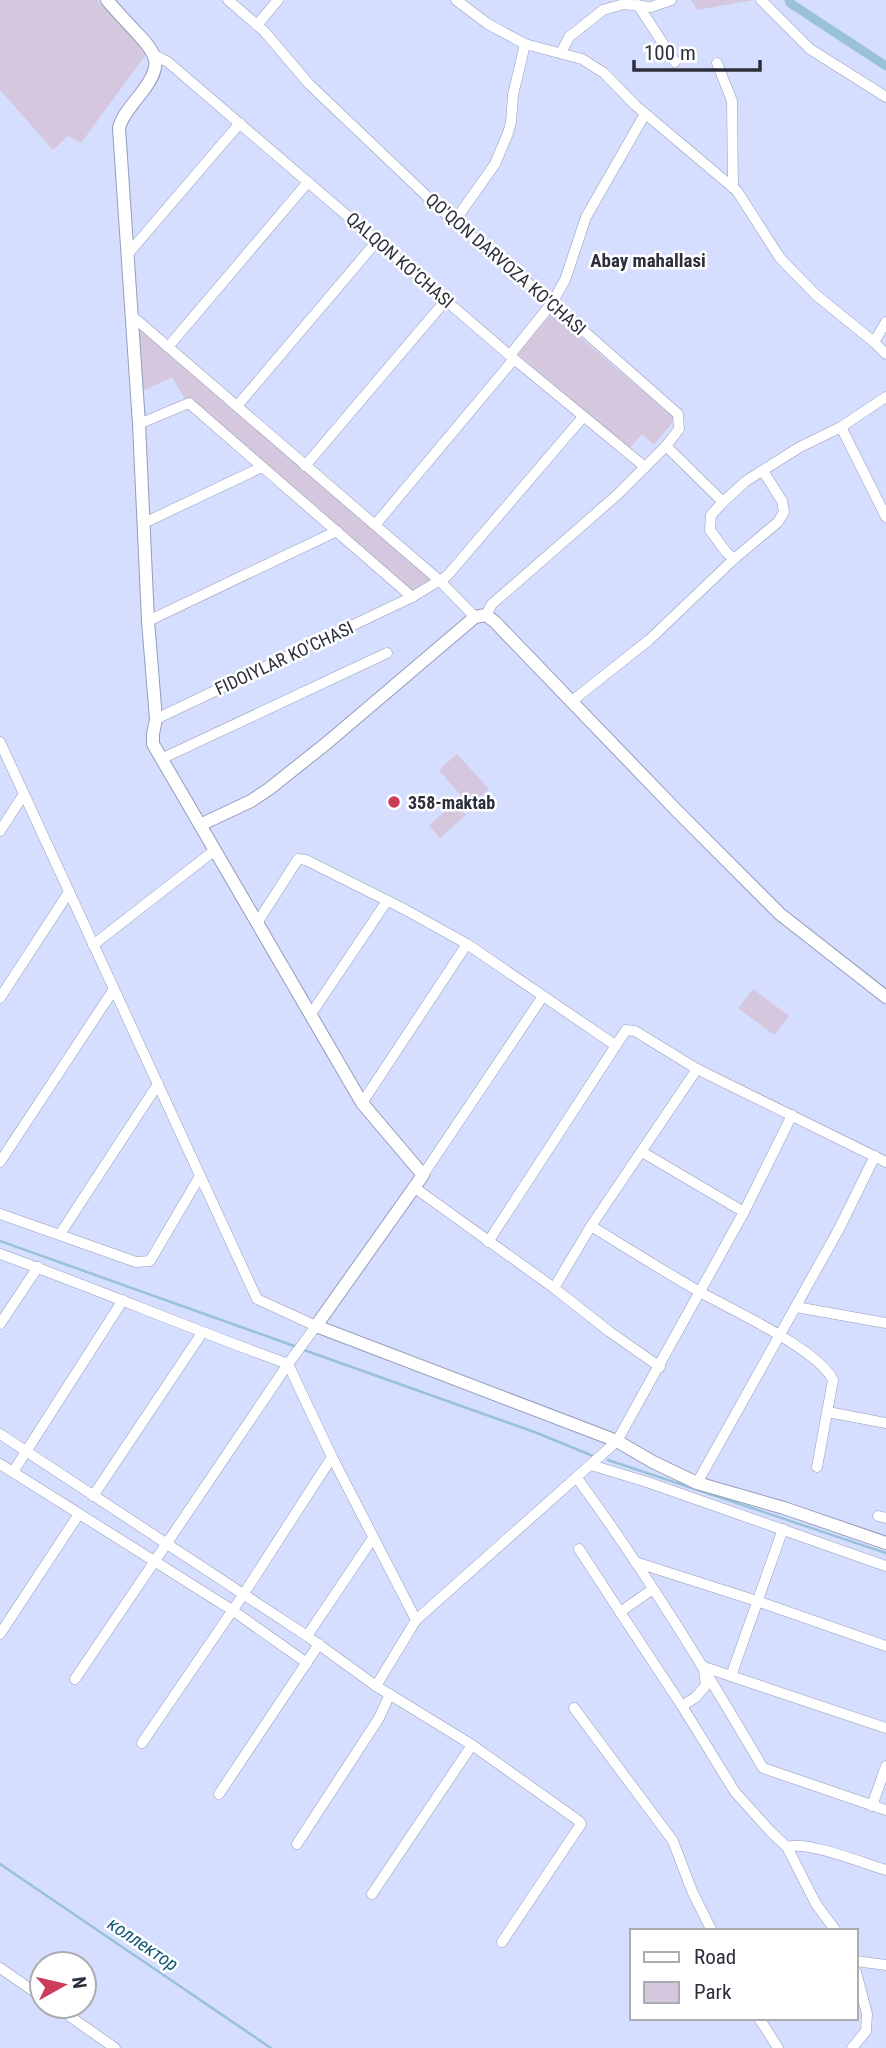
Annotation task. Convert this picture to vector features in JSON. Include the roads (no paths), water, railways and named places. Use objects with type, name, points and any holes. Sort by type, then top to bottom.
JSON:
[{"type":"street","points":[[107,0],[150,47],[155,66],[150,82],[125,114],[118,128],[156,719],[152,739],[161,760],[362,1103],[423,1175]]},
{"type":"street","name":"QO'QON DARVOZA KO'CHASI","points":[[228,0],[257,25],[309,84],[454,222],[552,303],[678,414],[679,429],[666,446]]},
{"type":"street","points":[[257,25],[278,0]]},
{"type":"street","points":[[456,0],[488,23],[525,44],[582,59],[604,73],[645,114],[737,191],[780,258],[816,295],[886,354]]},
{"type":"street","points":[[561,53],[569,37],[596,13],[617,5],[651,7],[671,0]]},
{"type":"street","points":[[761,0],[810,49],[886,97]]},
{"type":"street","points":[[638,5],[675,62]]},
{"type":"street","points":[[454,222],[495,164],[508,133],[513,95],[525,44]]},
{"type":"street","name":"QALQON KO'CHASI","points":[[154,55],[168,62],[512,357],[645,467]]},
{"type":"street","points":[[716,63],[732,102],[733,188]]},
{"type":"street","points":[[374,525],[512,357],[552,303],[565,280],[586,217],[645,114]]},
{"type":"street","points":[[127,255],[240,123]]},
{"type":"street","points":[[169,347],[309,182]]},
{"type":"street","points":[[237,405],[377,241]]},
{"type":"street","points":[[305,466],[446,300]]},
{"type":"street","points":[[131,315],[481,616],[495,622],[780,914],[886,997]]},
{"type":"street","points":[[874,342],[886,323]]},
{"type":"street","points":[[734,559],[710,530],[711,515],[723,502],[746,481],[886,397]]},
{"type":"street","points":[[139,424],[189,402],[412,597]]},
{"type":"street","name":"FIDOIYLAR KO'CHASI","points":[[156,719],[412,597],[440,581],[583,417]]},
{"type":"street","points":[[841,426],[886,517]]},
{"type":"street","points":[[200,825],[251,801],[328,742],[481,616],[617,495],[666,446],[723,502]]},
{"type":"street","points":[[144,523],[262,467]]},
{"type":"street","points":[[572,701],[649,640],[734,559],[778,522],[784,512],[782,501],[764,471]]},
{"type":"street","points":[[148,621],[337,531]]},
{"type":"street","points":[[161,760],[387,653]]},
{"type":"street","points":[[0,742],[257,1299],[316,1326],[617,1441],[697,1483],[784,1508],[886,1543]]},
{"type":"street","points":[[0,831],[24,794]]},
{"type":"street","points":[[93,945],[215,850]]},
{"type":"street","points":[[257,923],[298,859],[306,860],[467,944],[615,1045]]},
{"type":"street","points":[[0,998],[69,891]]},
{"type":"street","points":[[311,1014],[387,901]]},
{"type":"street","points":[[362,1103],[467,944]]},
{"type":"street","points":[[0,1162],[114,989]]},
{"type":"street","points":[[75,1679],[288,1364],[415,1188],[543,996]]},
{"type":"street","points":[[488,1242],[625,1030],[635,1031],[697,1069],[886,1162]]},
{"type":"street","points":[[554,1288],[697,1069]]},
{"type":"street","points":[[60,1234],[158,1084]]},
{"type":"street","points":[[376,1686],[416,1620],[617,1441],[744,1212],[792,1115]]},
{"type":"street","points":[[642,1152],[744,1212]]},
{"type":"street","points":[[697,1483],[796,1307],[875,1156]]},
{"type":"street","points":[[0,1214],[136,1262],[150,1261],[200,1176]]},
{"type":"street","points":[[415,1188],[660,1367]]},
{"type":"street","points":[[592,1226],[699,1291],[779,1335],[824,1367],[833,1380],[817,1467]]},
{"type":"street","points":[[0,1254],[288,1364],[332,1457],[416,1620]]},
{"type":"street","points":[[0,1324],[38,1267]]},
{"type":"street","points":[[13,1472],[123,1300]]},
{"type":"street","points":[[796,1307],[886,1323]]},
{"type":"street","points":[[93,1496],[202,1333]]},
{"type":"street","points":[[828,1412],[886,1423]]},
{"type":"street","points":[[0,1434],[319,1644],[376,1686],[471,1745],[581,1824],[502,1942]]},
{"type":"street","points":[[142,1743],[243,1595],[332,1457]]},
{"type":"street","points":[[0,1464],[232,1610],[307,1662]]},
{"type":"street","points":[[591,1465],[886,1566]]},
{"type":"street","points":[[577,1478],[704,1667],[763,1768],[886,1810]]},
{"type":"street","points":[[0,1634],[79,1514]]},
{"type":"street","points":[[731,1676],[783,1529]]},
{"type":"street","points":[[307,1636],[373,1538]]},
{"type":"street","points":[[579,1549],[735,1792],[787,1847],[816,1904],[835,1929]]},
{"type":"street","points":[[635,1562],[886,1646]]},
{"type":"street","points":[[620,1612],[653,1589]]},
{"type":"street","points":[[219,1794],[319,1644]]},
{"type":"street","points":[[682,1706],[696,1697],[706,1685],[704,1667]]},
{"type":"street","points":[[704,1667],[886,1728]]},
{"type":"street","points":[[297,1844],[379,1718],[390,1694]]},
{"type":"street","points":[[574,1708],[673,1841],[692,1891],[711,1929]]},
{"type":"street","points":[[372,1894],[471,1745]]},
{"type":"street","points":[[872,1806],[886,1766]]},
{"type":"street","points":[[787,1847],[794,1844],[810,1847],[886,1870]]},
{"type":"street","points":[[858,1961],[886,1965]]},
{"type":"street","points":[[0,1968],[28,1987]]},
{"type":"street","points":[[852,2048],[866,2031],[867,2014],[858,1980]]},
{"type":"street","points":[[75,2020],[115,2048]]},
{"type":"street","points":[[761,2020],[778,2048]]},
{"type":"waterway","points":[[789,0],[886,66]]},
{"type":"waterway","points":[[0,1241],[297,1347]]},
{"type":"waterway","points":[[304,1350],[537,1433],[593,1456]]},
{"type":"waterway","points":[[608,1460],[886,1553]]},
{"type":"waterway","name":"коллектор","points":[[0,1864],[271,2048]]},
{"type":"place","name":"358-maktab","points":[[394,802]]},
{"type":"district","name":"Abay mahallasi","points":[[648,260]]}]
